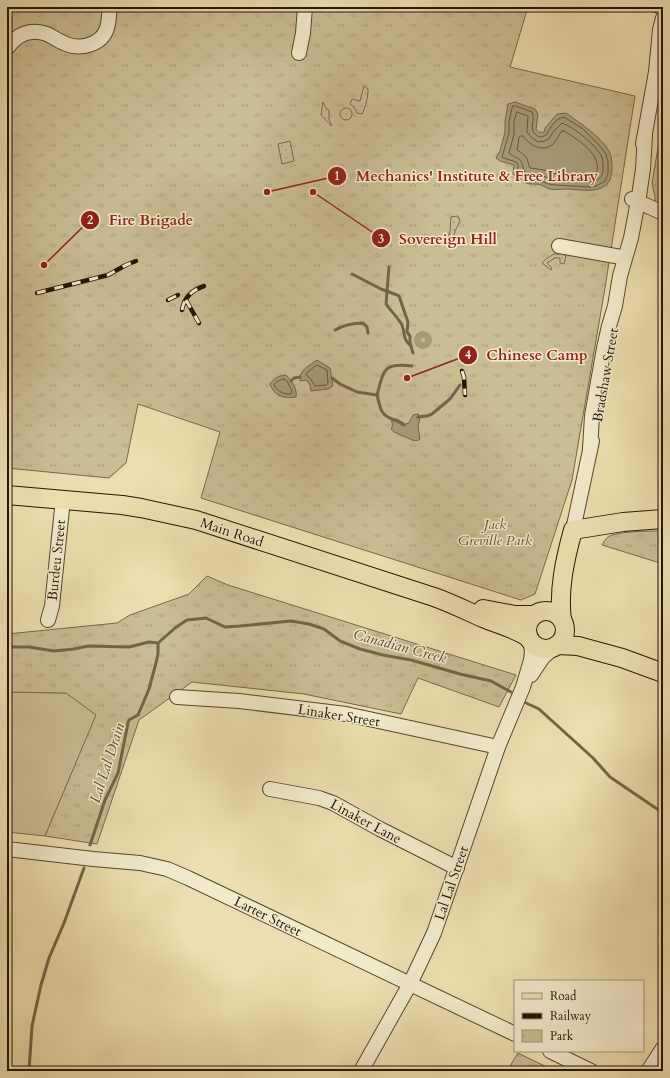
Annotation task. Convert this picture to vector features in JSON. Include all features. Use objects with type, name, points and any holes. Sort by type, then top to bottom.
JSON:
[{"type":"main road","name":"Main Road","points":[[7,495],[63,499],[141,508],[196,520],[451,603],[521,633],[530,639]]},
{"type":"main road","points":[[572,533],[623,522],[663,519]]},
{"type":"main road","name":"Bradshaw Street","points":[[535,615],[543,606],[548,596],[557,576],[572,533]]},
{"type":"main road","name":"Bradshaw Street","points":[[563,622],[560,606],[562,584],[572,533]]},
{"type":"main road","name":"Main Road","points":[[451,603],[498,612],[520,615],[535,615]]},
{"type":"main road","points":[[563,622],[565,629],[562,641],[549,649],[542,649],[535,646],[527,632],[530,620],[535,615],[543,611],[550,612],[557,615],[572,631],[582,638],[622,658]]},
{"type":"main road","points":[[556,646],[582,647],[622,658],[663,673]]},
{"type":"street","points":[[7,48],[12,41],[19,36],[34,31],[46,34],[73,46],[91,45],[99,40],[107,30],[110,7]]},
{"type":"street","points":[[299,53],[303,33],[305,7]]},
{"type":"street","name":"Bradshaw Street","points":[[620,276],[631,238],[635,200],[635,171],[645,135],[656,72],[660,30],[663,18]]},
{"type":"street","name":"Bradshaw Street","points":[[656,72],[663,49]]},
{"type":"street","points":[[635,200],[663,213]]},
{"type":"street","name":"Bradshaw Street","points":[[572,533],[590,449],[598,423],[603,372],[612,344],[626,222],[635,200]]},
{"type":"street","points":[[559,246],[621,257]]},
{"type":"street","name":"Burdeu Street","points":[[48,620],[52,606],[63,499]]},
{"type":"street","name":"Lal Lal Street","points":[[361,1071],[410,984],[434,933],[498,747],[524,687],[531,660],[530,639]]},
{"type":"street","name":"Lal Lal Street","points":[[524,687],[543,658],[556,646]]},
{"type":"street","name":"Linaker Street","points":[[177,697],[234,701],[342,714],[498,747]]},
{"type":"street","name":"Linaker Lane","points":[[270,790],[329,801],[456,868]]},
{"type":"street","name":"Larter Street","points":[[7,849],[93,859],[136,862],[167,869],[202,884],[514,1034]]},
{"type":"street","points":[[648,1071],[663,1048]]},
{"type":"street","points":[[552,1052],[591,1071]]},
{"type":"green space","name":"Jack Greville Park","points":[[7,7],[528,7],[510,67],[635,96],[605,288],[572,480],[535,594],[521,600],[201,498],[220,432],[138,404],[126,463],[109,478],[7,468]]},
{"type":"green space","points":[[364,86],[368,89],[368,92],[366,105],[362,114],[357,113],[354,107],[350,104],[352,99],[360,101]]},
{"type":"green space","points":[[323,102],[329,110],[329,120],[332,125],[331,126],[321,115]]},
{"type":"green space","points":[[348,108],[351,109],[351,119],[344,120],[341,119],[340,112],[341,109]]},
{"type":"green space","points":[[663,118],[663,207],[655,203],[652,183]]},
{"type":"green space","points":[[290,141],[294,161],[282,164],[278,144]]},
{"type":"green space","points":[[458,216],[460,221],[455,231],[453,241],[450,245],[447,245],[451,217]]},
{"type":"green space","points":[[554,254],[562,254],[566,256],[564,264],[560,263],[560,258],[555,258],[547,263],[552,268],[551,270],[542,263]]},
{"type":"green space","points":[[663,531],[663,564],[602,545],[607,538],[612,535],[634,532]]},
{"type":"green space","points":[[207,576],[228,585],[516,675],[499,707],[418,678],[401,714],[304,694],[192,682],[139,720],[97,844],[45,836],[96,715],[66,693],[7,692],[7,634],[117,623],[130,615],[189,594]]},
{"type":"green space","points":[[7,692],[67,693],[97,715],[45,836],[7,832]]},
{"type":"green space","points":[[518,1053],[555,1071],[507,1071]]},
{"type":"water","points":[[515,102],[535,109],[538,114],[536,129],[539,132],[544,132],[545,128],[557,114],[566,113],[595,135],[605,145],[611,156],[612,169],[611,178],[608,184],[596,190],[548,189],[539,184],[529,184],[521,181],[513,174],[514,165],[500,161],[496,158],[500,151],[505,132],[508,104]]},
{"type":"water","points":[[317,360],[330,368],[333,386],[328,389],[311,391],[307,380],[300,381],[300,377],[305,369]]},
{"type":"water","points":[[286,375],[295,388],[296,397],[287,398],[280,396],[274,391],[270,384],[278,377]]},
{"type":"water","points":[[418,414],[420,416],[418,426],[420,439],[416,441],[412,440],[394,432],[391,429],[391,421],[395,421],[402,425],[409,423],[413,415]]},
{"type":"waterway","points":[[389,267],[386,304],[401,323],[405,339],[410,345]]},
{"type":"waterway","points":[[352,274],[381,289],[399,296],[408,322],[407,332],[410,336],[410,343],[413,353]]},
{"type":"waterway","points":[[335,330],[355,323],[363,323],[367,327],[368,333]]},
{"type":"waterway","points":[[423,336],[426,337],[427,340],[426,343],[423,344],[420,343],[419,340],[420,337],[423,336]]},
{"type":"waterway","points":[[332,378],[340,384],[357,392],[377,395],[381,379],[386,370],[395,365],[412,366]]},
{"type":"waterway","points":[[291,381],[294,378],[300,377]]},
{"type":"waterway","points":[[418,417],[432,414],[450,399],[460,385]]},
{"type":"waterway","points":[[377,395],[383,413],[404,425]]},
{"type":"waterway","name":"Canadian Creek","points":[[7,647],[29,647],[54,651],[88,646],[129,647],[149,642],[158,643],[187,620],[206,618],[225,627],[291,621],[309,624],[324,629],[340,641],[360,649],[411,660],[491,681],[511,692]]},
{"type":"waterway","name":"Lal Lal Drain","points":[[90,845],[105,800],[118,773],[129,720],[138,715],[149,689],[158,654],[158,643]]},
{"type":"waterway","name":"Canadian Creek","points":[[524,702],[539,709],[593,758],[610,777],[663,813]]},
{"type":"waterway","name":"Lal Lal Drain","points":[[29,1071],[32,1026],[41,985],[49,958],[64,923],[84,868]]},
{"type":"railway","points":[[37,293],[108,275],[136,261]]},
{"type":"railway","points":[[182,310],[189,295],[204,286]]},
{"type":"railway","points":[[168,300],[178,295]]},
{"type":"railway","points":[[186,300],[199,323]]},
{"type":"railway","points":[[462,371],[464,377],[465,395]]},
{"type":"place","name":"Mechanics' Institute & Free Library","points":[[267,192]]},
{"type":"place","name":"Sovereign Hill","points":[[313,192]]},
{"type":"place","name":"Fire Brigade","points":[[44,265]]},
{"type":"place","name":"Chinese Camp","points":[[407,378]]}]
